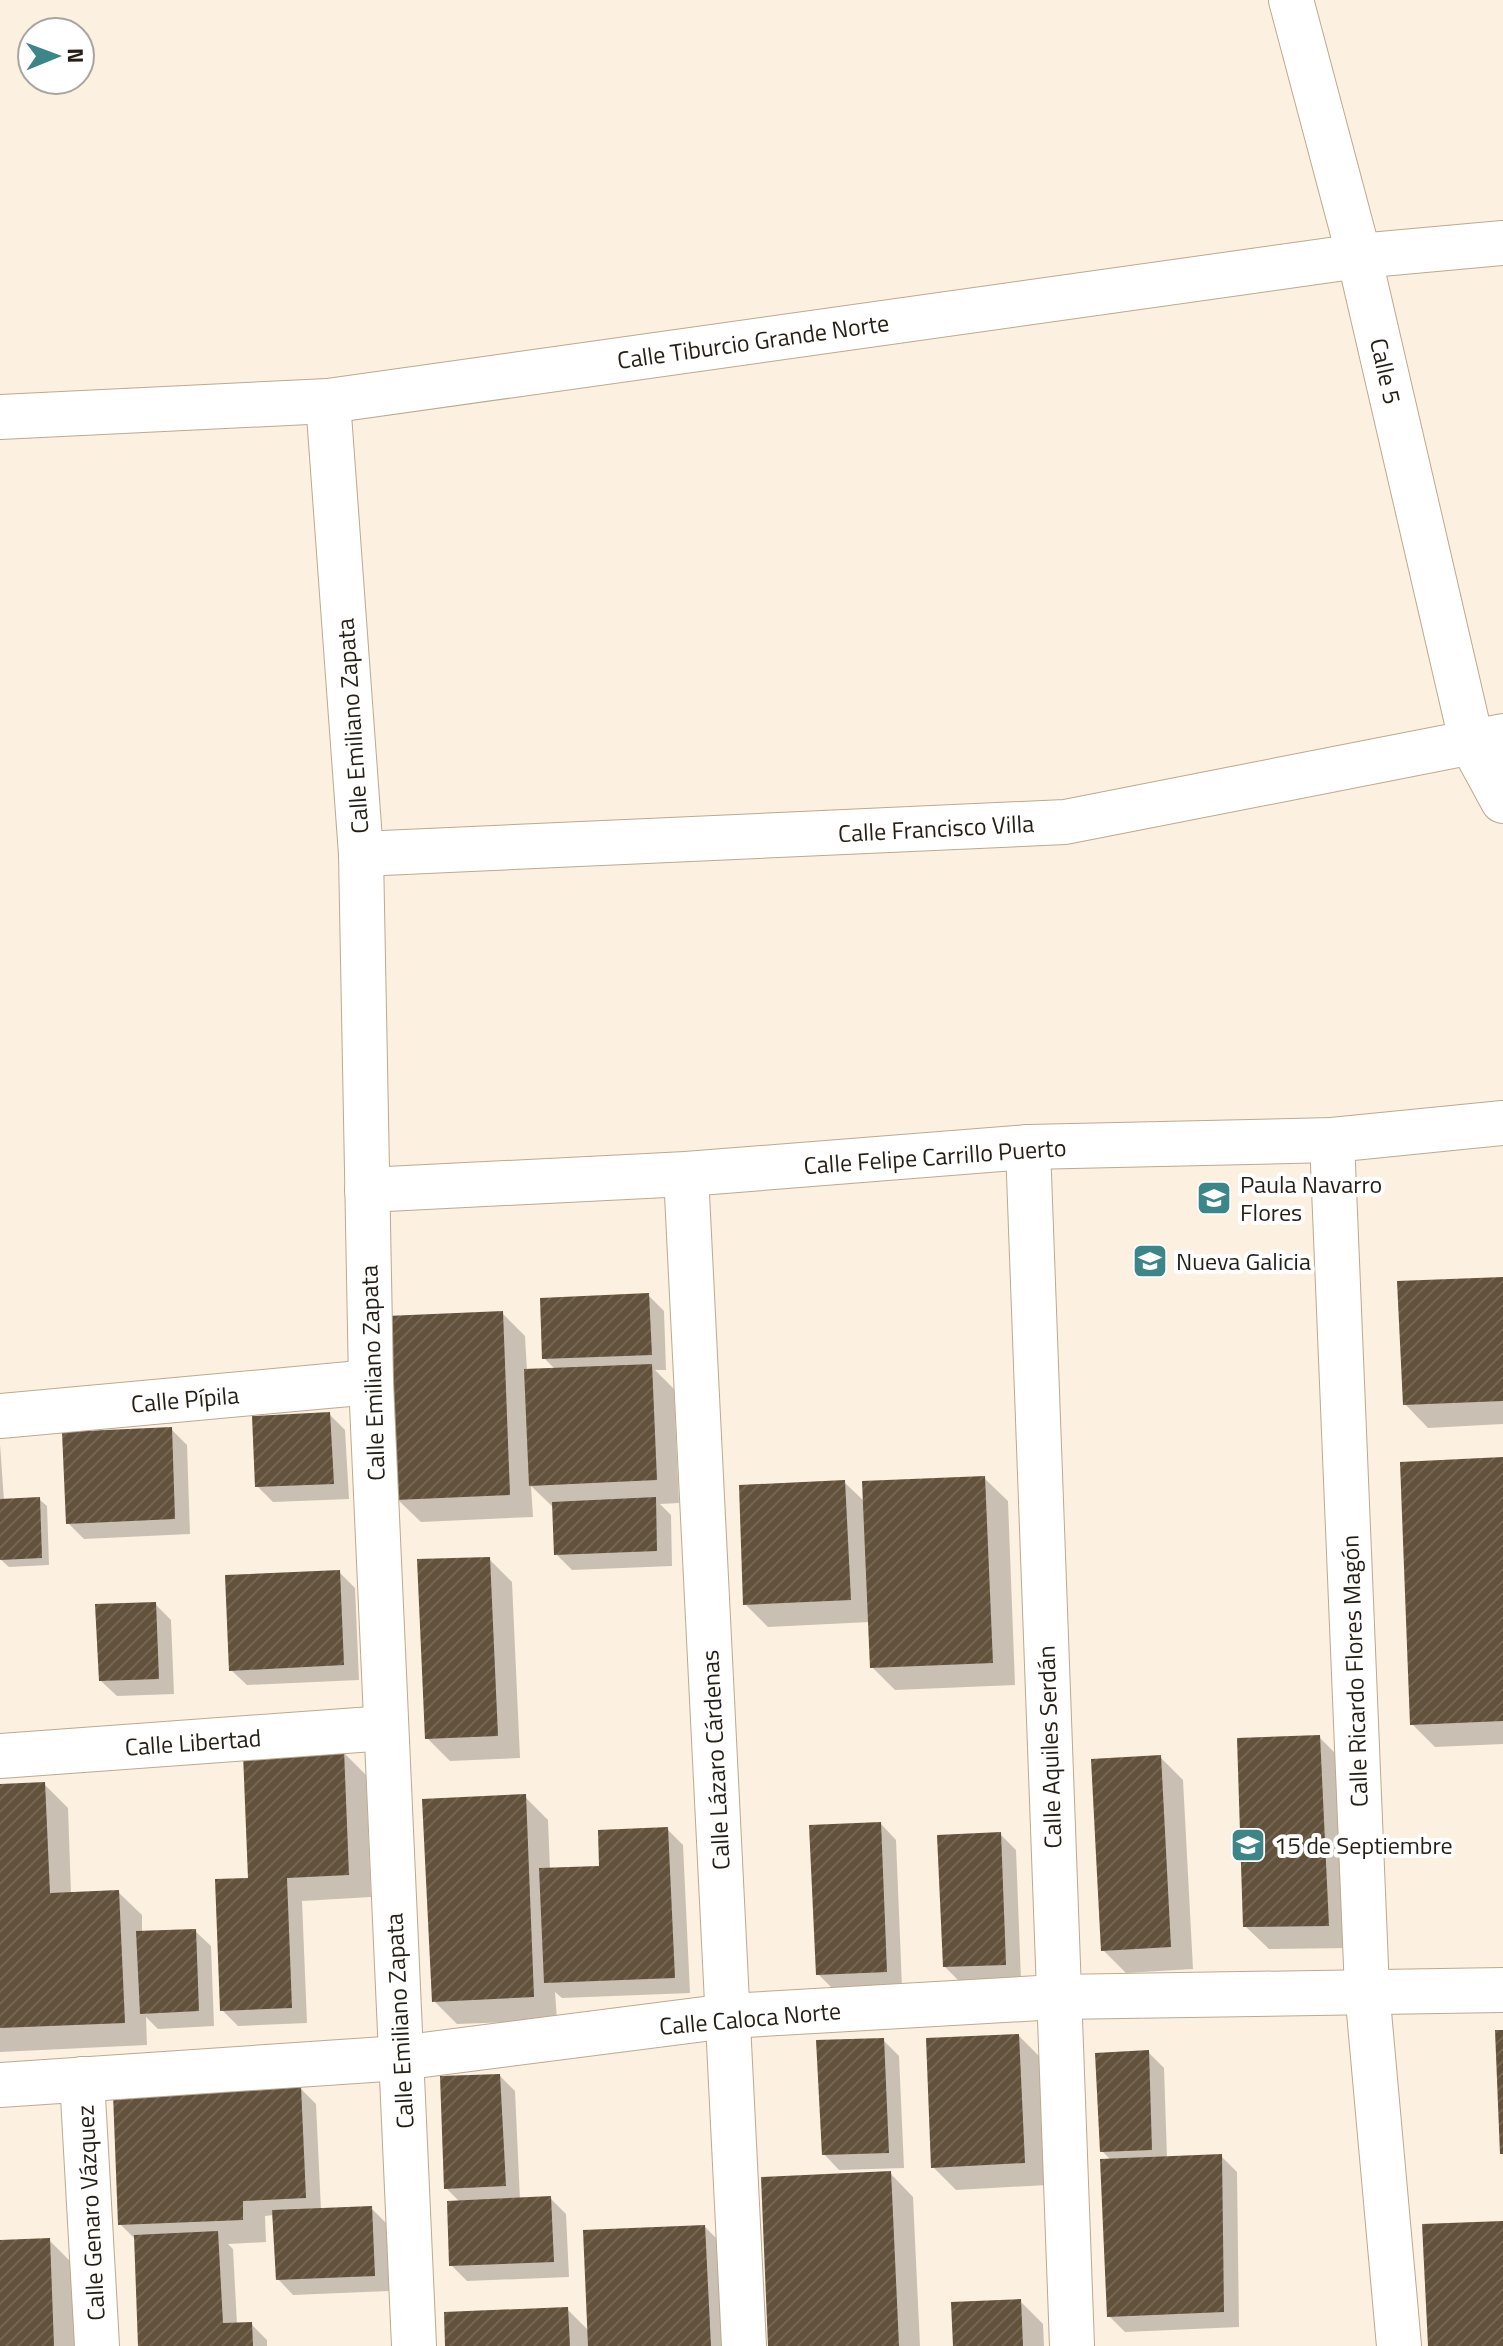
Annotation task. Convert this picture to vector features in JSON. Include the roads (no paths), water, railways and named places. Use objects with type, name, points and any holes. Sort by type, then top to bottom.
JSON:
[{"type":"street","name":"Calle 5","points":[[1291,0],[1503,801]]},
{"type":"street","name":"Calle Tiburcio Grande Norte","points":[[0,417],[328,401],[1359,256],[1503,243]]},
{"type":"street","name":"Calle Emiliano Zapata","points":[[328,401],[361,854],[371,1382],[414,2346]]},
{"type":"street","name":"Calle Francisco Villa","points":[[361,854],[1065,822],[1488,740]]},
{"type":"street","name":"Calle Felipe Carrillo Puerto","points":[[367,1190],[686,1174],[1028,1147],[1332,1140],[1503,1123]]},
{"type":"street","name":"Calle Ricardo Flores Magón","points":[[1332,1140],[1367,1990],[1399,2346]]},
{"type":"street","name":"Calle Aquiles Serdán","points":[[1028,1147],[1072,2346]]},
{"type":"street","name":"Calle Lázaro Cárdenas","points":[[686,1174],[744,2346]]},
{"type":"street","name":"Calle Pípila","points":[[0,1416],[371,1382]]},
{"type":"street","name":"Calle Libertad","points":[[0,1756],[386,1728]]},
{"type":"street","name":"Calle Caloca Norte","points":[[0,2085],[400,2058],[728,2016],[1057,1997],[1503,1990]]},
{"type":"street","name":"Calle Genaro Vázquez","points":[[82,2079],[97,2346]]},
{"type":"place","name":"Paula Navarro Flores","points":[[1214,1198]]},
{"type":"place","name":"Nueva Galicia","points":[[1150,1261]]},
{"type":"place","name":"15 de Septiembre","points":[[1248,1845]]}]
